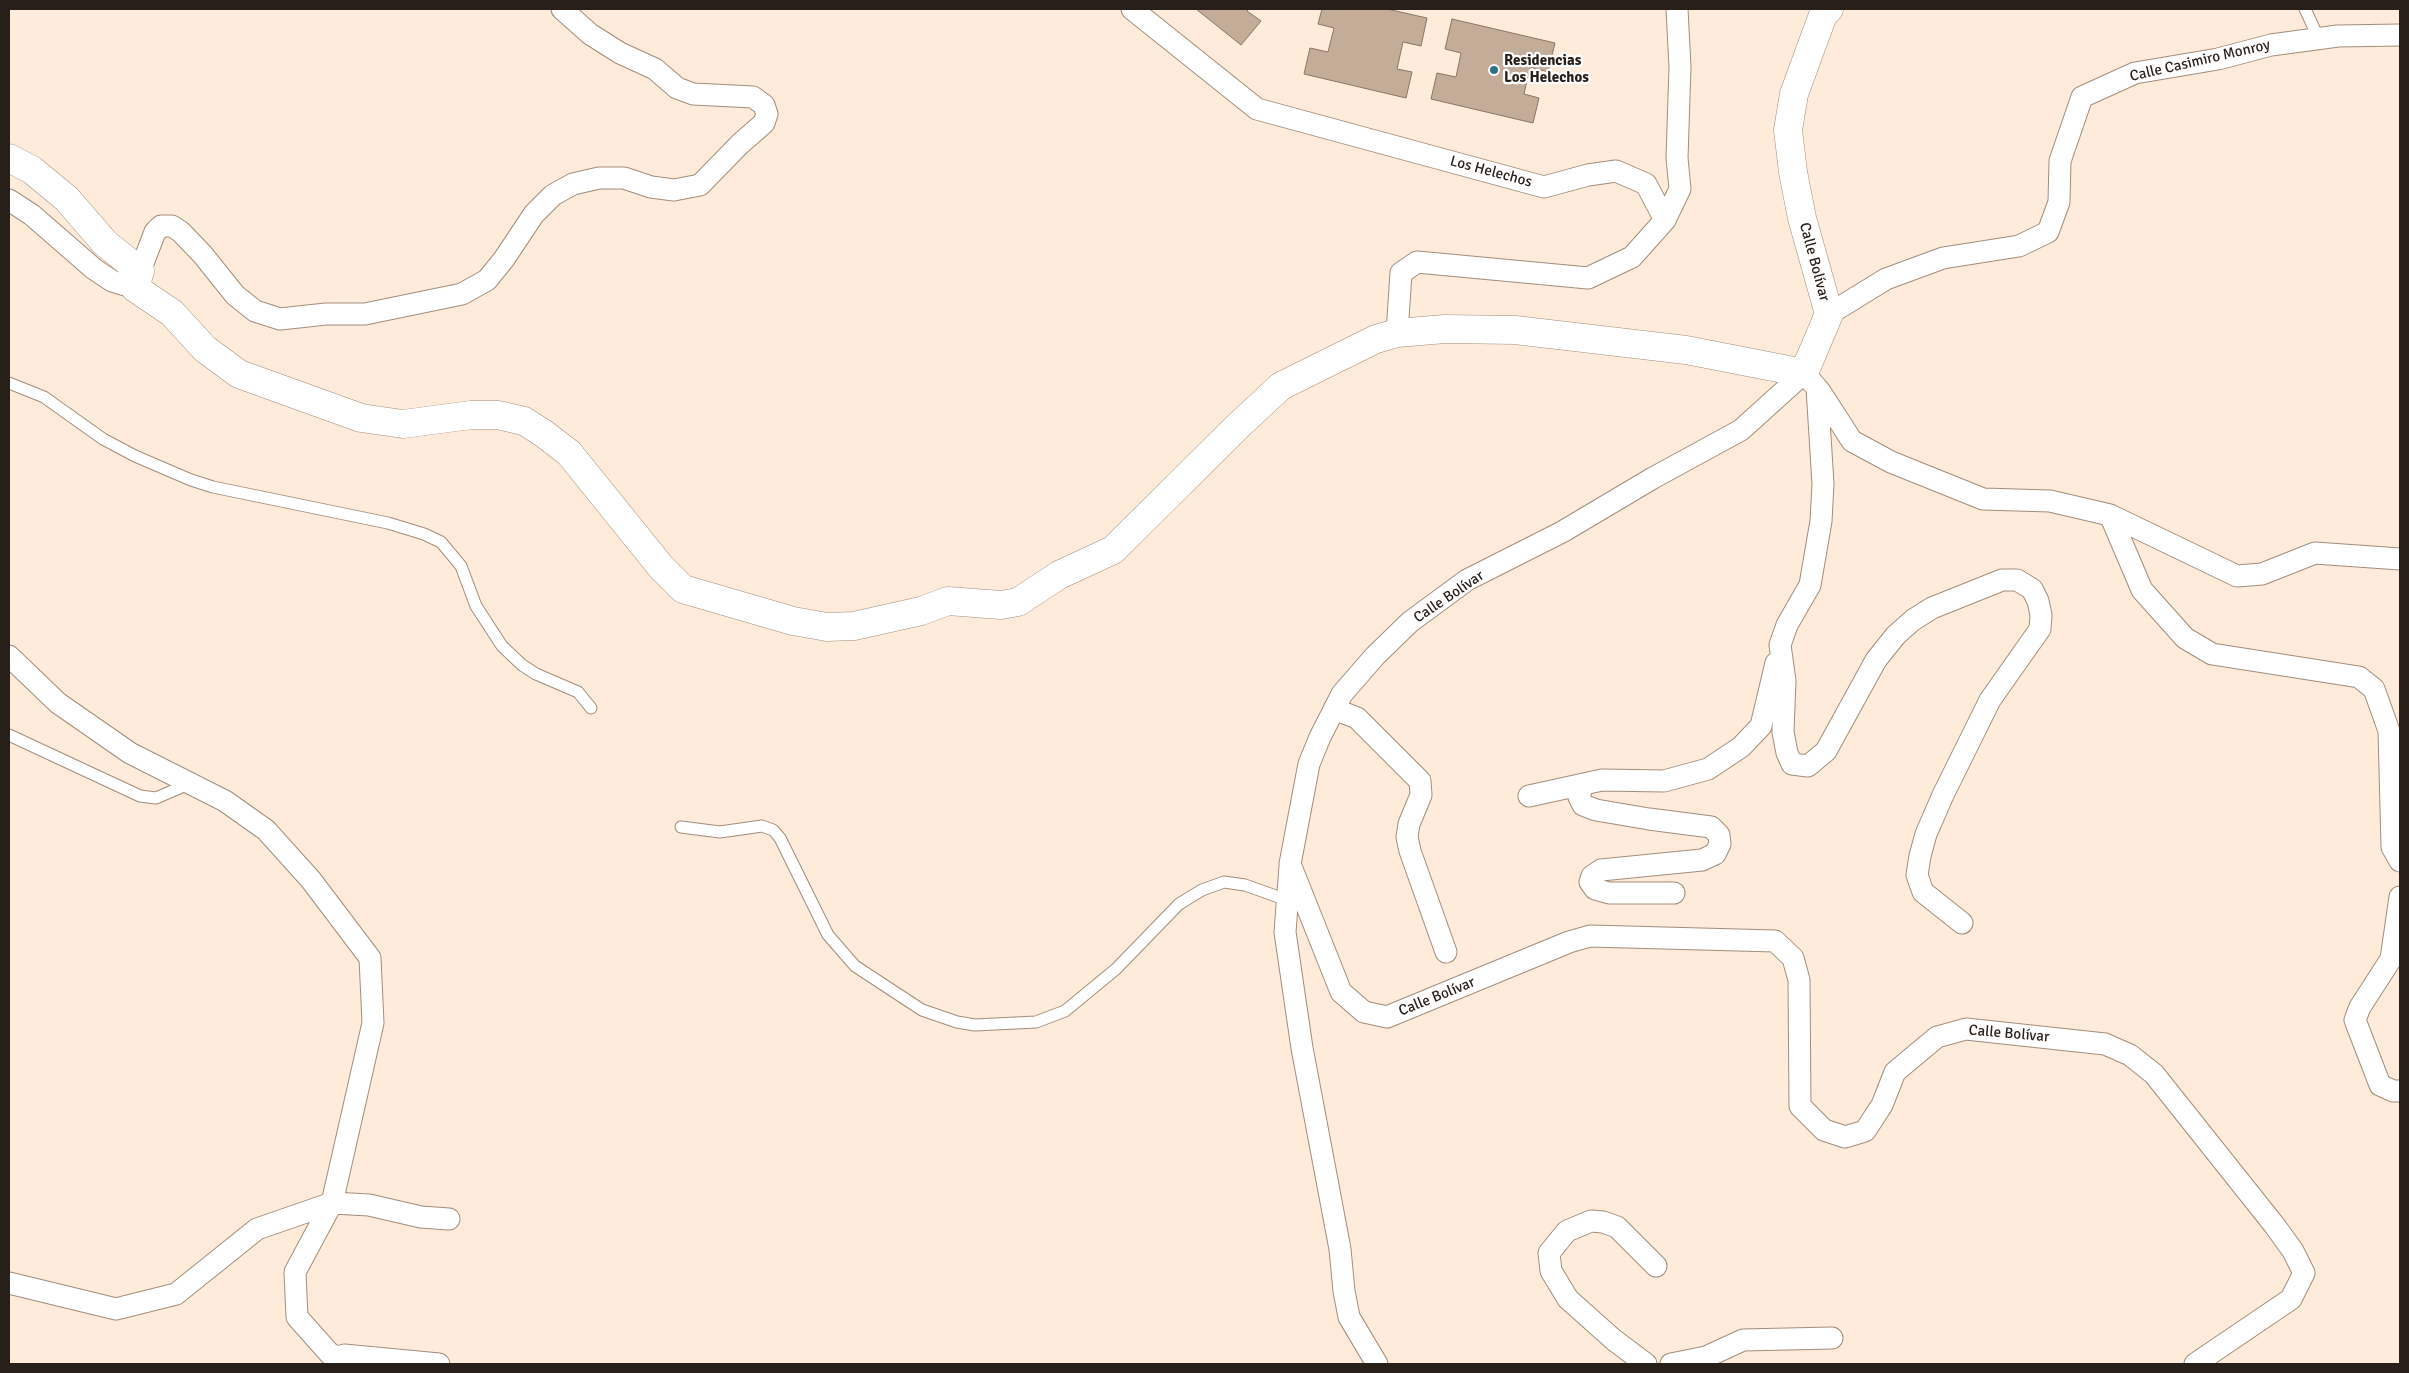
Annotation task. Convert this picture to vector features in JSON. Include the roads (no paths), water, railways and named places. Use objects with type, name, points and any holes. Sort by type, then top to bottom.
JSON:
[{"type":"street","points":[[137,279],[155,232],[161,226],[172,226],[181,232],[203,255],[235,295],[255,311],[280,319],[326,314],[365,314],[462,294],[487,280],[504,259],[534,214],[554,195],[573,184],[599,178],[624,178],[651,187],[674,190],[700,185],[740,144],[764,123],[767,114],[764,105],[753,97],[693,94],[677,88],[655,69],[620,53],[590,34],[562,9]]},
{"type":"street","name":"Los Helechos","points":[[1132,9],[1257,109],[1544,187],[1588,175],[1616,171],[1646,184],[1665,220]]},
{"type":"street","points":[[1397,333],[1401,274],[1417,262],[1588,278],[1632,257],[1665,220],[1680,189],[1677,158],[1680,67],[1677,9]]},
{"type":"street","name":"Calle Bolívar","points":[[1829,9],[1823,15],[1794,94],[1788,130],[1793,172],[1802,218],[1829,314],[1810,380],[1741,430],[1653,478],[1562,532],[1467,580],[1410,622],[1375,656],[1342,694],[1334,709],[1309,764],[1290,864],[1341,992],[1364,1012],[1387,1017],[1569,942],[1590,936],[1776,941],[1793,958],[1798,980],[1800,1106],[1824,1130],[1845,1137],[1865,1131],[1882,1105],[1895,1072],[1936,1037],[1966,1028],[2105,1044],[2130,1056],[2154,1074],[2275,1226],[2293,1251],[2304,1273],[2291,1299],[2256,1325],[2195,1364]]},
{"type":"street","name":"Calle Casimiro Monroy","points":[[1829,314],[1886,279],[1943,258],[2019,246],[2048,232],[2059,202],[2060,161],[2082,97],[2135,73],[2218,59],[2271,45],[2319,39],[2400,35]]},
{"type":"street","points":[[9,158],[32,170],[67,199],[137,279],[205,348],[239,374],[361,418],[403,424],[471,415],[498,415],[524,421],[569,453],[660,567],[683,588],[793,622],[827,627],[854,626],[898,617],[948,601],[1001,606],[1027,598],[1060,575],[1113,550],[1281,386],[1376,339],[1397,333],[1445,329],[1515,330],[1686,350],[1810,380],[1852,441],[1891,462],[1983,499],[2050,501],[2110,515],[2237,576],[2262,574],[2314,553],[2400,559]]},
{"type":"street","points":[[9,200],[32,215],[94,269],[112,282],[137,279]]},
{"type":"street","points":[[1529,796],[1602,780],[1664,781],[1708,769],[1742,747],[1761,726],[1780,645],[1787,625],[1810,585],[1822,520],[1823,484],[1810,380]]},
{"type":"street","points":[[2110,515],[2142,590],[2185,638],[2212,654],[2359,677],[2374,689],[2389,731],[2392,847],[2400,861]]},
{"type":"street","points":[[1780,645],[1785,681],[1783,732],[1787,753],[1792,764],[1808,766],[1826,751],[1876,660],[1896,634],[1913,620],[1932,608],[2002,580],[2017,580],[2032,589],[2038,601],[2041,615],[2040,629],[1990,700],[1926,834],[1920,856],[1917,875],[1923,892],[1962,923]]},
{"type":"street","points":[[9,656],[58,703],[130,753],[225,802],[266,830],[311,880],[370,958],[372,1023],[332,1203],[295,1272],[297,1317],[330,1354],[359,1364]]},
{"type":"street","points":[[1334,709],[1357,718],[1420,781],[1422,795],[1409,824],[1407,837],[1410,851],[1446,952]]},
{"type":"street","points":[[1583,784],[1578,797],[1583,805],[1596,810],[1711,827],[1719,835],[1720,844],[1715,854],[1702,860],[1602,870],[1592,876],[1590,882],[1595,889],[1609,893],[1674,893]]},
{"type":"street","points":[[1290,864],[1284,932],[1302,1048],[1340,1249],[1344,1291],[1349,1317],[1378,1364]]},
{"type":"street","points":[[2400,897],[2391,959],[2360,1007],[2355,1020],[2380,1085],[2393,1091],[2400,1091]]},
{"type":"street","points":[[9,1282],[116,1309],[176,1294],[257,1229],[332,1203],[369,1206],[421,1217],[449,1219]]},
{"type":"street","points":[[1646,1364],[1614,1340],[1568,1299],[1551,1270],[1549,1253],[1567,1230],[1591,1221],[1603,1222],[1617,1227],[1656,1266]]},
{"type":"street","points":[[1671,1364],[1706,1357],[1743,1340],[1832,1338]]},
{"type":"street","points":[[330,1354],[439,1364]]},
{"type":"lane","points":[[2306,9],[2319,39]]},
{"type":"lane","points":[[9,383],[44,397],[88,429],[135,456],[183,477],[213,487],[388,524],[424,534],[441,542],[462,566],[476,606],[502,646],[522,665],[536,674],[578,692],[591,708]]},
{"type":"lane","points":[[9,735],[140,796],[156,798],[191,783]]},
{"type":"lane","points":[[681,827],[720,832],[762,826],[773,830],[780,838],[828,936],[855,966],[922,1010],[939,1017],[976,1025],[1036,1022],[1065,1012],[1116,969],[1179,904],[1202,890],[1224,882],[1244,884],[1287,900]]},
{"type":"place","name":"Residencias Los Helechos","points":[[1494,70]]}]
